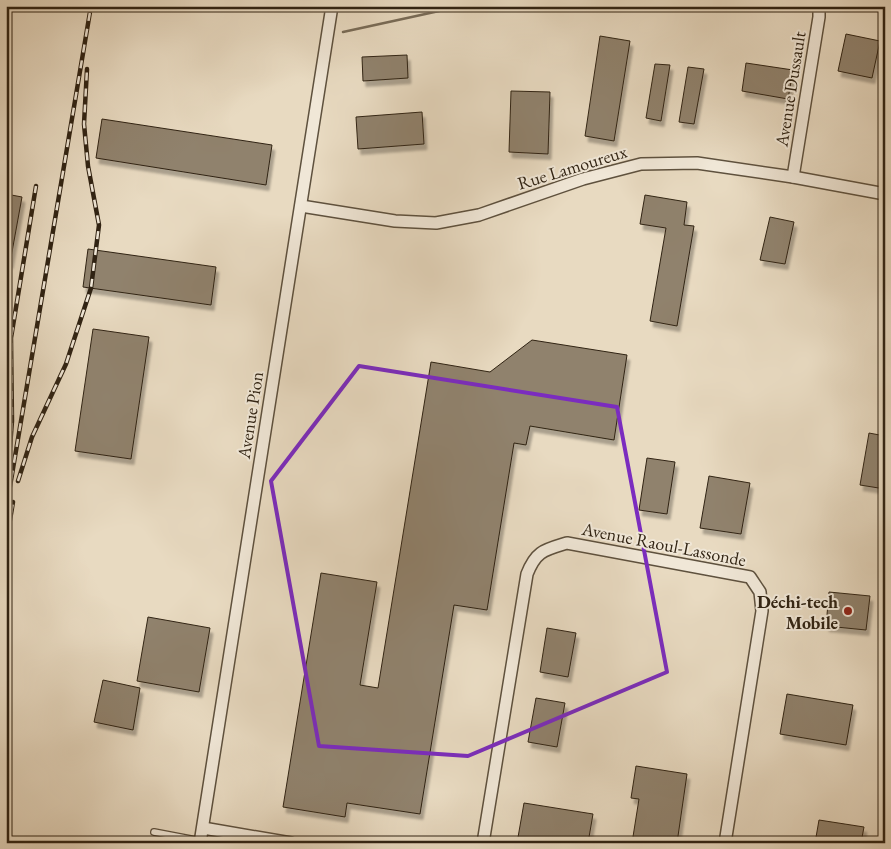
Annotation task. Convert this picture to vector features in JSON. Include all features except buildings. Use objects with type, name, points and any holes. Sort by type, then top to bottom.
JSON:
[{"type":"street","name":"Avenue Pion","points":[[200,842],[332,6]]},
{"type":"street","name":"Avenue Dussault","points":[[793,177],[819,17],[819,6]]},
{"type":"street","name":"Rue Lamoureux","points":[[300,206],[395,221],[436,223],[480,215],[583,179],[641,164],[697,163],[793,177],[885,194]]},
{"type":"street","name":"Avenue Raoul-Lassonde","points":[[483,843],[527,574],[532,560],[543,550],[567,544],[750,577],[760,592],[762,611],[725,843]]},
{"type":"street","points":[[202,828],[291,843]]},
{"type":"lane","points":[[154,832],[200,842]]},
{"type":"highlighted area","points":[[359,366],[617,407],[667,672],[468,756],[319,746],[271,481]]},
{"type":"waterway","points":[[343,32],[462,6]]},
{"type":"railway","points":[[6,510],[91,6]]},
{"type":"railway","points":[[18,481],[32,437],[66,364],[91,288],[99,225],[88,166],[84,124],[87,69]]},
{"type":"railway","points":[[10,447],[12,421],[11,338],[36,186]]},
{"type":"railway","points":[[6,544],[13,502]]},
{"type":"place","name":"Déchi-tech Mobile","points":[[848,611]]}]
